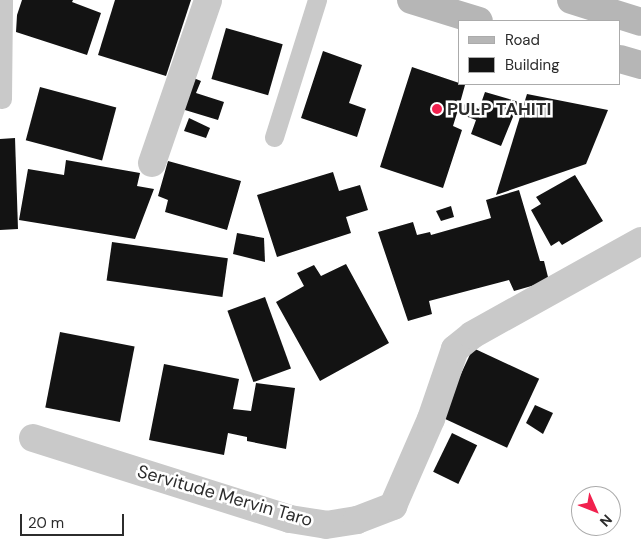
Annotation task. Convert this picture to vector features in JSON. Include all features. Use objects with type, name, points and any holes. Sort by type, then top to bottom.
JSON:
[{"type":"main road","points":[[411,0],[476,20]]},
{"type":"main road","points":[[571,0],[641,22]]},
{"type":"main road","points":[[621,59],[641,65]]},
{"type":"street","points":[[152,163],[208,0]]},
{"type":"street","name":"Servitude Mervin Taro","points":[[33,438],[290,519],[326,525],[357,520],[393,506],[431,419],[455,349],[472,335],[641,241]]},
{"type":"lane","points":[[2,99],[3,0]]},
{"type":"lane","points":[[274,137],[317,0]]},
{"type":"building","points":[[22,0],[73,0],[72,2],[101,13],[87,55],[16,32],[17,15]]},
{"type":"building","points":[[115,0],[191,0],[166,76],[98,55]]},
{"type":"building","points":[[226,28],[283,44],[268,95],[211,79]]},
{"type":"building","points":[[323,51],[362,65],[349,103],[366,109],[357,137],[301,118]]},
{"type":"building","points":[[412,67],[458,83],[458,85],[465,85],[460,103],[479,109],[485,92],[519,102],[501,146],[471,134],[476,120],[457,113],[453,126],[462,130],[443,188],[380,167]]},
{"type":"building","points":[[186,75],[201,81],[196,93],[224,102],[218,120],[175,107]]},
{"type":"building","points":[[40,87],[116,107],[102,161],[26,140]]},
{"type":"building","points":[[527,94],[608,110],[586,164],[496,195]]},
{"type":"building","points":[[189,118],[210,128],[206,138],[184,131]]},
{"type":"building","points":[[15,138],[18,229],[0,230],[0,139]]},
{"type":"building","points":[[66,160],[140,173],[137,186],[154,189],[135,239],[19,220],[28,169],[64,175]]},
{"type":"building","points":[[168,161],[241,181],[227,230],[165,212],[168,200],[158,196]]},
{"type":"building","points":[[333,172],[339,191],[360,185],[368,210],[346,217],[351,233],[277,257],[257,195]]},
{"type":"building","points":[[575,175],[603,221],[562,245],[559,241],[551,246],[531,210],[541,204],[536,197]]},
{"type":"building","points":[[519,190],[540,261],[544,261],[549,281],[514,291],[509,280],[429,301],[432,314],[408,321],[378,232],[413,222],[417,235],[430,232],[431,235],[491,218],[486,200]]},
{"type":"building","points":[[451,206],[454,217],[441,221],[436,211]]},
{"type":"building","points":[[237,233],[264,238],[265,262],[233,254]]},
{"type":"building","points":[[112,242],[228,258],[222,297],[107,281]]},
{"type":"building","points":[[346,264],[389,343],[320,381],[276,302],[304,286],[297,273],[314,265],[321,276]]},
{"type":"building","points":[[265,297],[291,368],[253,382],[227,311]]},
{"type":"building","points":[[60,332],[135,347],[120,422],[45,408]]},
{"type":"building","points":[[473,348],[539,379],[507,448],[441,417]]},
{"type":"building","points":[[164,364],[239,379],[233,409],[251,411],[256,383],[295,388],[286,449],[247,441],[247,437],[228,433],[224,455],[149,440]]},
{"type":"building","points":[[535,405],[553,413],[543,434],[526,423]]},
{"type":"building","points":[[452,433],[477,445],[458,484],[433,472]]},
{"type":"place","name":"PULP TAHITI","points":[[437,109]]}]
